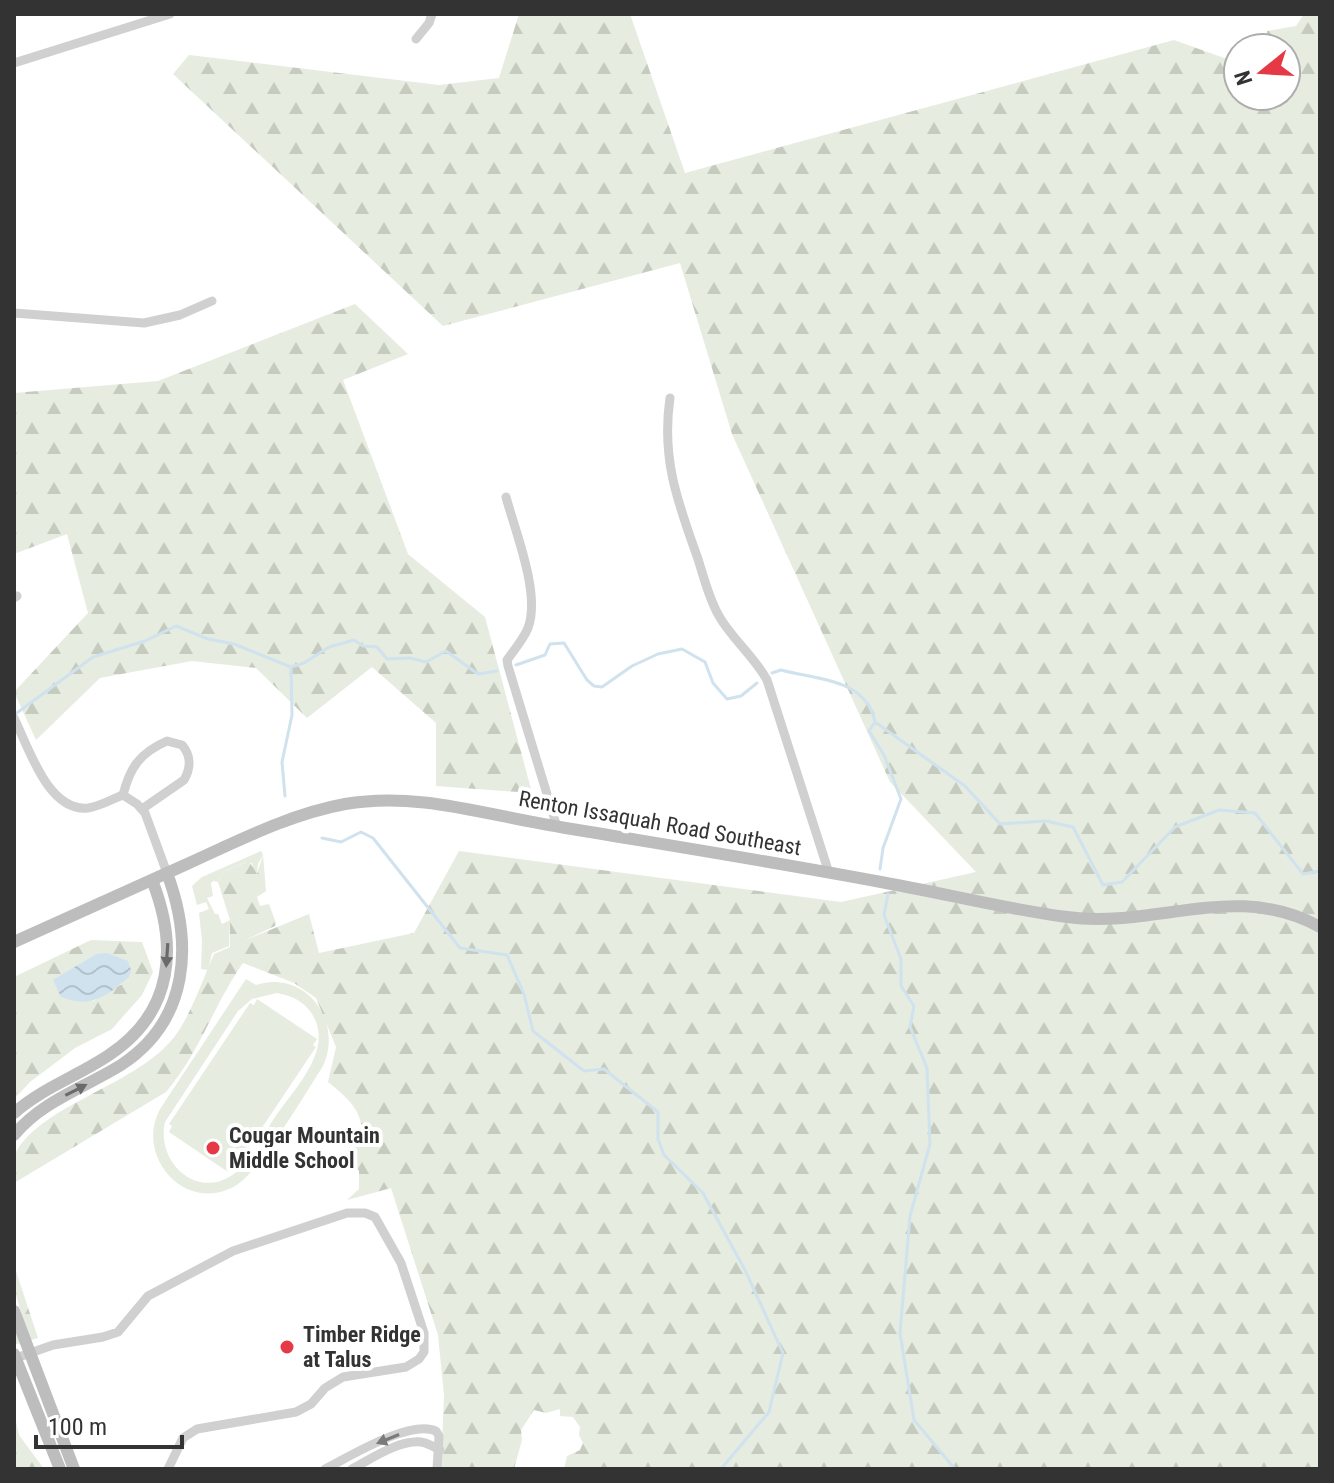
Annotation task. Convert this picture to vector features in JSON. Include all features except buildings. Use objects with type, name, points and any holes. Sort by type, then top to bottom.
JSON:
[{"type":"main road","name":"Renton Issaquah Road Southeast","points":[[14,942],[282,822],[345,804],[376,801],[427,803],[1080,919],[1125,919],[1210,906],[1260,905],[1320,927]]},
{"type":"main road","points":[[14,1135],[49,1103],[132,1057],[151,1038],[166,1016],[179,981],[183,942],[180,912],[167,873]]},
{"type":"main road","points":[[14,1113],[41,1093],[117,1050],[139,1028],[151,1010],[163,984],[168,952],[166,921],[152,880]]},
{"type":"main road","points":[[14,1311],[74,1469]]},
{"type":"main road","points":[[15,1356],[60,1469]]},
{"type":"street","points":[[14,63],[170,14]]},
{"type":"street","points":[[416,39],[432,14]]},
{"type":"street","points":[[14,313],[144,323],[180,315],[212,301]]},
{"type":"street","points":[[670,398],[667,437],[669,470],[676,497],[719,616],[753,657],[767,680],[829,873]]},
{"type":"street","points":[[506,497],[529,583],[531,611],[528,627],[507,660],[557,827]]},
{"type":"street","points":[[14,718],[50,790],[62,803],[86,808],[123,795]]},
{"type":"street","points":[[123,795],[130,771],[138,759],[167,741],[182,745],[189,757],[188,773],[184,780],[142,809]]},
{"type":"street","points":[[123,795],[142,809],[167,873]]},
{"type":"street","points":[[15,1356],[111,1335],[124,1326],[148,1296],[233,1251],[336,1216],[356,1212],[375,1217],[401,1263],[424,1333],[424,1352],[419,1359],[406,1367],[343,1377],[325,1388],[311,1404],[296,1412],[197,1429],[183,1438],[168,1469]]},
{"type":"street","points":[[325,1469],[381,1441],[425,1428],[436,1431],[440,1450],[437,1469]]},
{"type":"street","points":[[352,1469],[416,1442],[440,1450]]},
{"type":"green space","points":[[519,14],[630,14],[685,173],[1174,40],[1222,57],[1222,112],[1302,112],[1302,32],[1267,31],[1296,26],[1304,14],[1320,14],[1320,1469],[564,1469],[567,1456],[580,1450],[583,1443],[579,1435],[580,1427],[573,1417],[560,1416],[560,1409],[546,1413],[534,1410],[521,1430],[522,1440],[514,1469],[441,1469],[444,1396],[438,1335],[391,1188],[347,1200],[359,1189],[359,1171],[345,1153],[361,1142],[362,1132],[354,1108],[328,1082],[336,1047],[316,998],[294,983],[243,963],[188,1062],[166,1092],[14,1183],[15,1155],[29,1136],[66,1108],[133,1071],[177,1034],[214,954],[230,947],[230,920],[218,882],[223,872],[249,861],[257,874],[263,855],[266,891],[257,897],[260,906],[269,904],[276,923],[243,941],[309,914],[319,953],[414,933],[459,851],[841,902],[976,872],[890,782],[732,434],[680,263],[443,326],[173,74],[189,55],[439,85],[499,78]]},
{"type":"green space","points":[[355,304],[408,354],[343,380],[408,554],[485,617],[532,793],[436,786],[436,723],[372,667],[307,718],[256,668],[192,661],[100,678],[36,740],[14,692],[88,613],[67,534],[14,554],[14,393],[158,381]]},
{"type":"green space","points":[[261,851],[263,855],[257,874],[252,863],[246,862],[223,872],[218,882],[211,883],[213,896],[207,898],[215,914],[218,914],[222,924],[230,920],[229,946],[212,953],[208,970],[201,969],[199,913],[209,909],[206,902],[197,905],[192,886],[202,877]]},
{"type":"green space","points":[[91,940],[142,942],[153,972],[142,995],[112,1029],[75,1048],[30,1082],[14,1099],[14,977]],"holes":[[[96,954],[122,984],[93,1001],[70,970]]]},
{"type":"green space","points":[[246,979],[256,985],[274,982],[290,985],[304,992],[324,1016],[328,1049],[323,1066],[269,1149],[235,1186],[216,1193],[198,1192],[182,1186],[168,1174],[158,1160],[154,1142],[154,1124],[162,1106]],"holes":[[[277,993],[305,1006],[318,1027],[319,1041],[309,1068],[238,1171],[217,1182],[204,1183],[191,1179],[172,1162],[166,1150],[165,1122],[238,1011],[252,999]]]},
{"type":"green space","points":[[257,999],[317,1039],[313,1045],[316,1047],[235,1168],[232,1166],[228,1172],[169,1132],[172,1126],[169,1124],[250,1003],[254,1005]]},
{"type":"green space","points":[[14,1265],[38,1338],[14,1345],[14,1335],[26,1330],[14,1288]]},
{"type":"green space","points":[[14,1413],[19,1435],[44,1469],[14,1469]]},
{"type":"water","points":[[107,953],[128,961],[131,970],[129,977],[98,999],[81,1002],[61,997],[53,980],[96,954]]},
{"type":"waterway","points":[[14,715],[93,657],[145,641],[176,626],[208,639],[234,644],[291,667],[304,663],[329,647],[354,640],[363,646],[377,647],[387,659],[410,658],[426,662],[446,651],[478,674],[497,671]]},
{"type":"waterway","points":[[516,665],[545,655],[550,644],[564,643],[587,680],[594,686],[602,687],[632,666],[658,654],[682,649],[705,662],[713,683],[727,699],[741,696],[757,683]]},
{"type":"waterway","points":[[285,796],[282,762],[292,715],[291,667]]},
{"type":"waterway","points":[[772,673],[781,670],[824,679],[851,689],[862,697],[875,722],[965,786],[1000,824],[1046,821],[1073,827],[1103,885],[1122,882],[1175,827],[1219,810],[1255,813],[1303,874],[1320,871]]},
{"type":"waterway","points":[[875,722],[869,731],[884,755],[901,799],[883,848],[880,869]]},
{"type":"waterway","points":[[322,838],[341,842],[361,832],[373,838],[460,948],[507,955],[524,994],[533,1031],[584,1071],[604,1069],[658,1112],[658,1139],[664,1155],[703,1193],[746,1272],[783,1353],[769,1412],[721,1469]]},
{"type":"waterway","points":[[888,894],[884,915],[901,959],[901,986],[914,1006],[910,1027],[927,1068],[930,1144],[910,1216],[900,1333],[914,1420],[955,1469]]},
{"type":"place","name":"Cougar Mountain Middle School","points":[[213,1148]]},
{"type":"place","name":"Timber Ridge at Talus","points":[[287,1347]]}]
